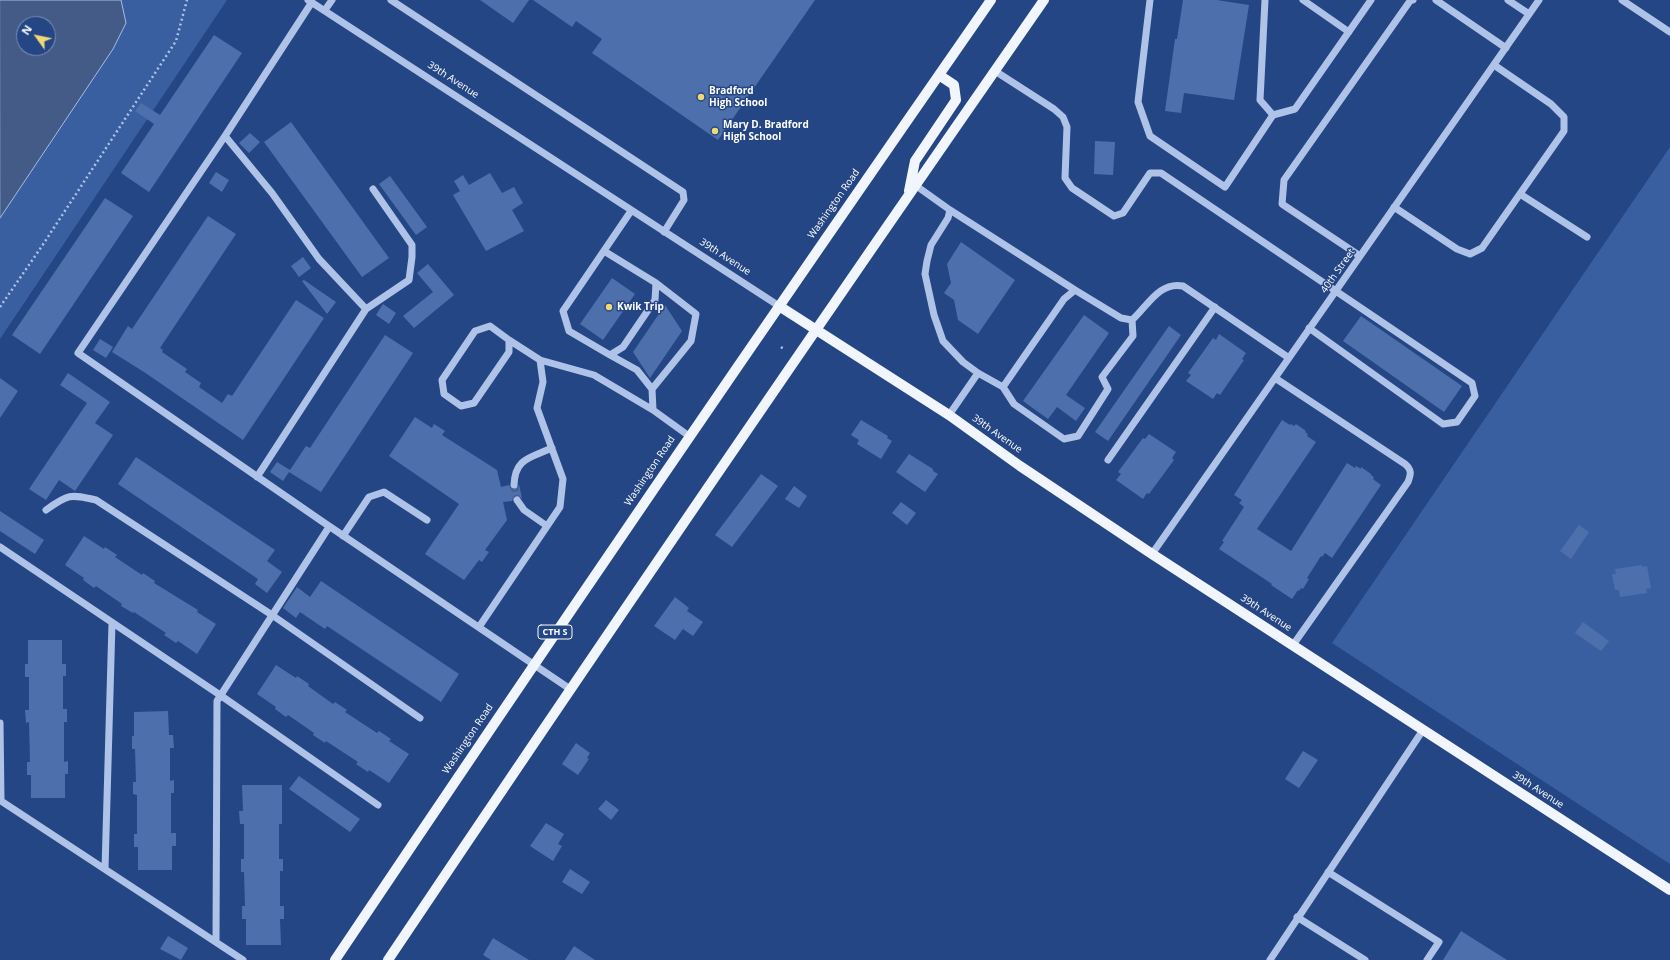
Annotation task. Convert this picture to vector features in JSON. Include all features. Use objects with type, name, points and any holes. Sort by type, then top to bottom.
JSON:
[{"type":"main road","name":"Washington Road","points":[[336,960],[688,436],[992,0]]},
{"type":"main road","points":[[388,960],[570,689],[816,329],[1044,0]]},
{"type":"main road","points":[[907,197],[915,161],[956,100],[954,85],[939,75]]},
{"type":"main road","name":"39th Avenue","points":[[779,306],[949,415],[1020,466],[1152,554],[1670,890]]},
{"type":"street","points":[[325,10],[332,0]]},
{"type":"street","points":[[391,0],[683,192],[684,200],[664,232]]},
{"type":"street","points":[[1150,0],[1138,102],[1150,136],[1225,187],[1273,115],[1295,109],[1371,0]]},
{"type":"street","points":[[1265,0],[1260,100],[1273,115]]},
{"type":"street","points":[[1302,0],[1349,32]]},
{"type":"street","points":[[1360,256],[1282,204],[1284,180],[1410,1],[1413,0]]},
{"type":"street","points":[[1436,0],[1506,48]]},
{"type":"street","points":[[1508,0],[1529,14]]},
{"type":"street","name":"40th Street","points":[[1152,554],[1539,0]]},
{"type":"street","points":[[1622,0],[1670,32]]},
{"type":"street","points":[[310,1],[225,136],[78,353],[329,527],[570,689]]},
{"type":"street","name":"39th Avenue","points":[[310,1],[779,306]]},
{"type":"street","points":[[1394,207],[1457,249],[1470,254],[1482,248],[1564,131],[1564,117],[1551,104],[1494,65]]},
{"type":"street","points":[[995,71],[1054,109],[1063,117],[1067,127],[1066,178],[1072,188],[1114,216],[1123,213],[1150,173],[1161,173],[1335,292],[1417,345],[1472,383],[1475,396],[1457,422],[1443,424],[1309,328]]},
{"type":"street","points":[[225,136],[272,193],[319,260],[366,308]]},
{"type":"street","points":[[915,185],[950,210],[1075,290],[1121,318],[1132,320]]},
{"type":"street","points":[[257,477],[366,308],[409,280],[412,245],[374,189]]},
{"type":"street","points":[[1520,194],[1587,237]]},
{"type":"street","points":[[950,210],[948,218],[932,245],[927,260],[925,274],[934,315],[943,341],[963,362],[978,373],[1003,387],[1014,404],[1064,439],[1078,436],[1108,389],[1102,377],[1132,336],[1132,320],[1153,296],[1164,288],[1174,284],[1182,286],[1289,358]]},
{"type":"street","points":[[631,211],[563,311],[569,331],[637,370],[652,389],[653,410]]},
{"type":"street","points":[[604,251],[656,283],[696,314],[691,341],[652,389]]},
{"type":"street","points":[[610,355],[624,347],[655,300],[656,283]]},
{"type":"street","points":[[1003,387],[1064,299],[1075,290]]},
{"type":"street","points":[[1108,460],[1215,308]]},
{"type":"street","points":[[509,340],[509,352],[474,403],[461,406],[444,394],[442,380],[475,331],[490,326],[540,360],[594,375],[653,410],[688,436]]},
{"type":"street","points":[[479,627],[560,507],[563,479],[537,408],[543,382],[540,360]]},
{"type":"street","points":[[949,415],[978,373]]},
{"type":"street","points":[[1275,378],[1405,464],[1410,469],[1411,474],[1408,482],[1293,645]]},
{"type":"street","points":[[514,485],[517,467],[524,460],[552,448]]},
{"type":"street","points":[[343,536],[369,497],[384,492],[427,520]]},
{"type":"street","points":[[46,510],[60,500],[74,495],[96,500],[272,615],[420,718]]},
{"type":"street","points":[[517,500],[524,510],[547,526]]},
{"type":"street","points":[[216,942],[216,701],[329,527]]},
{"type":"street","points":[[0,548],[220,695],[378,804]]},
{"type":"street","points":[[104,869],[112,623]]},
{"type":"street","points":[[0,723],[1,801],[243,960]]},
{"type":"street","points":[[1270,960],[1424,730]]},
{"type":"street","points":[[1328,872],[1439,942],[1427,960]]},
{"type":"street","points":[[1297,918],[1365,960]]},
{"type":"path","points":[[0,307],[42,246],[176,41],[187,0]]},
{"type":"path","points":[[780,347],[786,350]]},
{"type":"shaded area","points":[[0,0],[227,0],[0,339]]},
{"type":"shaded area","points":[[0,0],[121,0],[126,23],[113,49],[0,218]]},
{"type":"shaded area","points":[[1670,147],[1670,864],[1332,643]]},
{"type":"building","points":[[480,0],[529,0],[513,23]]},
{"type":"building","name":"Bradford High School","points":[[533,0],[815,0],[718,140],[592,53],[602,39],[576,21],[572,27]]},
{"type":"building","points":[[1183,0],[1217,0],[1249,5],[1234,100],[1184,93],[1181,113],[1165,111],[1175,39],[1177,39]]},
{"type":"building","points":[[214,35],[242,53],[149,192],[121,173],[154,124],[135,111],[141,103],[160,115]]},
{"type":"building","points":[[291,122],[389,258],[362,277],[264,142]]},
{"type":"building","points":[[250,133],[260,142],[249,153],[239,143]]},
{"type":"building","points":[[1095,141],[1115,142],[1113,175],[1094,174]]},
{"type":"building","points":[[216,172],[229,180],[222,192],[209,183]]},
{"type":"building","points":[[490,173],[502,193],[514,187],[523,203],[512,210],[524,231],[486,251],[453,195],[460,191],[454,181],[463,175],[469,185]]},
{"type":"building","points":[[390,176],[427,227],[416,235],[379,184]]},
{"type":"building","points":[[105,198],[133,216],[40,354],[12,335]]},
{"type":"building","points":[[208,216],[236,234],[160,348],[163,350],[162,352],[187,369],[185,372],[201,383],[199,387],[222,403],[228,394],[232,396],[296,300],[324,318],[243,440],[144,372],[112,352],[128,326],[132,329]]},
{"type":"building","points":[[961,242],[1015,280],[978,334],[958,320],[954,300],[944,293],[951,283],[947,264]]},
{"type":"building","points":[[303,257],[311,268],[299,277],[291,266]]},
{"type":"building","points":[[428,264],[454,295],[414,328],[403,316],[433,292],[417,273]]},
{"type":"building","name":"Kwik Trip","points":[[612,278],[635,294],[603,340],[580,324]]},
{"type":"building","points":[[304,280],[336,302],[327,314],[302,281]]},
{"type":"building","points":[[383,304],[396,313],[389,324],[376,315]]},
{"type":"building","name":"Kwik Trip","points":[[665,305],[682,331],[650,378],[633,352]]},
{"type":"building","points":[[1084,315],[1109,333],[1066,395],[1085,408],[1076,421],[1057,407],[1048,419],[1023,401]]},
{"type":"building","points":[[1361,316],[1462,386],[1444,412],[1343,341]]},
{"type":"building","points":[[1169,326],[1181,335],[1108,441],[1095,432]]},
{"type":"building","points":[[1219,334],[1246,353],[1242,359],[1244,360],[1220,395],[1217,393],[1213,399],[1186,381],[1191,375],[1188,373],[1213,338],[1216,340]]},
{"type":"building","points":[[385,335],[413,353],[321,492],[289,472],[283,481],[270,472],[277,462],[290,470],[306,446],[310,448]]},
{"type":"building","points":[[100,339],[113,347],[106,358],[93,350]]},
{"type":"building","points":[[68,373],[110,402],[95,423],[113,435],[75,491],[59,480],[46,500],[29,489],[87,403],[60,385]]},
{"type":"building","points":[[0,378],[18,391],[0,418]]},
{"type":"building","points":[[415,417],[432,428],[434,424],[445,431],[442,435],[497,470],[501,487],[509,485],[511,489],[514,490],[518,488],[519,484],[522,499],[516,495],[512,501],[503,502],[507,520],[485,550],[489,552],[482,562],[479,560],[464,580],[425,554],[459,504],[389,456]]},
{"type":"building","points":[[861,420],[888,436],[887,438],[892,441],[881,459],[857,444],[859,440],[851,435]]},
{"type":"building","points":[[1282,420],[1290,425],[1291,424],[1294,426],[1296,424],[1306,431],[1305,432],[1308,434],[1307,436],[1316,442],[1257,529],[1291,551],[1347,463],[1355,468],[1356,466],[1361,469],[1361,467],[1371,474],[1374,477],[1373,479],[1381,485],[1332,558],[1325,553],[1322,557],[1321,556],[1307,578],[1309,579],[1303,589],[1301,588],[1299,591],[1298,590],[1292,599],[1219,549],[1224,542],[1222,541],[1244,507],[1239,503],[1242,500],[1234,495]]},
{"type":"building","points":[[1149,434],[1176,452],[1172,458],[1174,460],[1149,494],[1147,493],[1143,499],[1116,480],[1121,474],[1118,472],[1143,438],[1145,439]]},
{"type":"building","points":[[909,454],[933,469],[933,471],[938,474],[925,492],[896,472]]},
{"type":"building","points":[[136,457],[275,550],[267,561],[282,572],[267,593],[255,584],[258,579],[118,484]]},
{"type":"building","points":[[761,474],[778,486],[732,547],[715,535]]},
{"type":"building","points":[[794,486],[807,496],[799,508],[785,499]]},
{"type":"building","points":[[901,502],[916,513],[907,525],[892,513]]},
{"type":"building","points":[[0,511],[44,540],[35,554],[0,531]]},
{"type":"building","points":[[1579,525],[1589,532],[1571,559],[1560,551]]},
{"type":"building","points":[[84,536],[104,549],[105,547],[117,555],[115,557],[142,575],[143,573],[155,581],[154,583],[198,610],[197,612],[216,624],[197,654],[178,641],[176,643],[164,635],[166,633],[134,612],[133,613],[121,606],[122,604],[96,586],[94,588],[83,580],[84,578],[65,565]]},
{"type":"building","points":[[1642,565],[1642,567],[1647,566],[1651,588],[1646,589],[1647,593],[1620,597],[1619,590],[1615,590],[1612,574],[1616,574],[1615,569]]},
{"type":"building","points":[[321,581],[459,674],[441,702],[327,626],[325,629],[300,612],[296,618],[283,608],[297,587],[310,597]]},
{"type":"building","points":[[675,597],[689,608],[687,611],[703,622],[693,636],[683,629],[675,640],[654,626]]},
{"type":"building","points":[[1583,622],[1609,641],[1601,651],[1575,633]]},
{"type":"building","points":[[28,640],[62,640],[62,664],[66,664],[66,676],[63,676],[63,709],[67,709],[67,722],[64,722],[64,762],[68,761],[68,774],[65,774],[65,798],[31,798],[31,775],[27,775],[27,762],[30,762],[29,722],[26,723],[25,710],[29,710],[29,677],[25,677],[25,664],[28,664]]},
{"type":"building","points":[[276,665],[296,678],[297,676],[309,684],[308,686],[333,704],[335,702],[347,710],[345,712],[377,733],[379,731],[391,739],[389,741],[409,754],[389,783],[369,770],[368,772],[356,764],[358,762],[326,741],[325,743],[313,735],[314,733],[288,715],[286,717],[275,709],[276,707],[257,694]]},
{"type":"building","points":[[168,711],[169,735],[173,735],[174,748],[170,748],[170,781],[174,780],[174,793],[171,793],[171,833],[176,833],[176,846],[172,846],[172,870],[138,870],[138,847],[134,847],[134,834],[137,834],[137,795],[133,794],[133,782],[136,782],[135,749],[132,749],[132,736],[134,736],[134,712]]},
{"type":"building","points":[[576,743],[590,753],[587,758],[589,759],[578,775],[562,764]]},
{"type":"building","points":[[1303,751],[1318,760],[1299,788],[1285,779]]},
{"type":"building","points":[[299,776],[360,819],[350,832],[289,789]]},
{"type":"building","points":[[242,785],[282,785],[282,824],[279,824],[279,859],[283,859],[283,871],[280,871],[280,906],[284,906],[284,919],[280,919],[281,945],[246,945],[246,919],[242,919],[242,906],[245,906],[244,872],[241,872],[241,859],[244,859],[244,824],[240,824],[239,811],[243,811]]},
{"type":"building","points":[[606,800],[619,810],[611,820],[598,809]]},
{"type":"building","points":[[546,823],[564,834],[558,844],[562,846],[553,861],[530,846]]},
{"type":"building","points":[[570,869],[590,882],[582,894],[562,882]]},
{"type":"building","points":[[1461,931],[1507,960],[1443,960]]},
{"type":"building","points":[[168,936],[188,948],[181,960],[160,949]]},
{"type":"building","points":[[493,938],[529,960],[491,960],[483,955]]},
{"type":"building","points":[[574,946],[595,960],[565,960]]},
{"type":"tunnel","points":[[514,485],[517,500]]},
{"type":"place","name":"Bradford High School","points":[[701,97]]},
{"type":"place","name":"Mary D. Bradford High School","points":[[715,131]]},
{"type":"place","name":"Kwik Trip","points":[[609,307]]}]
